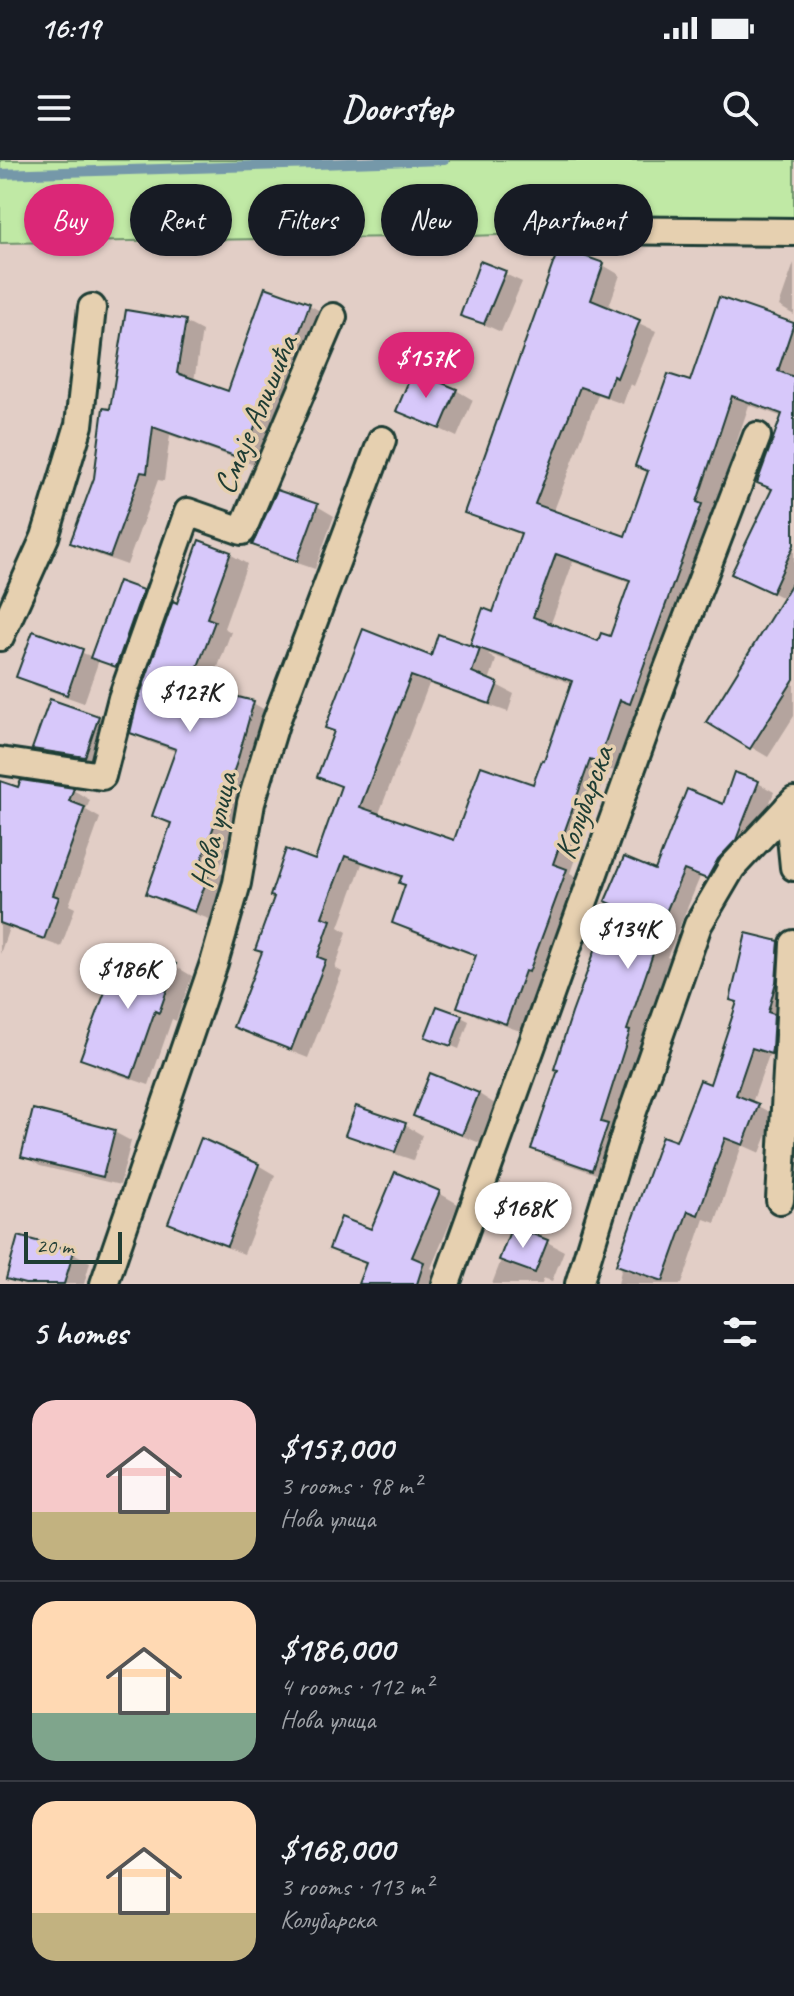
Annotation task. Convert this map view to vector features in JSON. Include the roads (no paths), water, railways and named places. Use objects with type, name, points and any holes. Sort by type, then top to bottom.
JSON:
[{"type":"street","points":[[653,231],[794,232]]},
{"type":"street","points":[[0,637],[45,537],[79,425],[92,308]]},
{"type":"street","name":"Смаје Алишића","points":[[0,761],[102,776],[122,698],[188,512],[242,531],[333,317]]},
{"type":"street","name":"Колубарска","points":[[446,1284],[651,713],[757,436]]},
{"type":"street","name":"Нова улица","points":[[104,1284],[214,963],[237,883],[251,803],[275,724],[382,440]]},
{"type":"street","points":[[791,804],[794,867]]},
{"type":"street","points":[[579,1284],[627,1128],[698,925],[732,867],[791,804]]},
{"type":"street","points":[[780,1200],[794,944]]},
{"type":"waterway","points":[[0,174],[444,160]]}]
